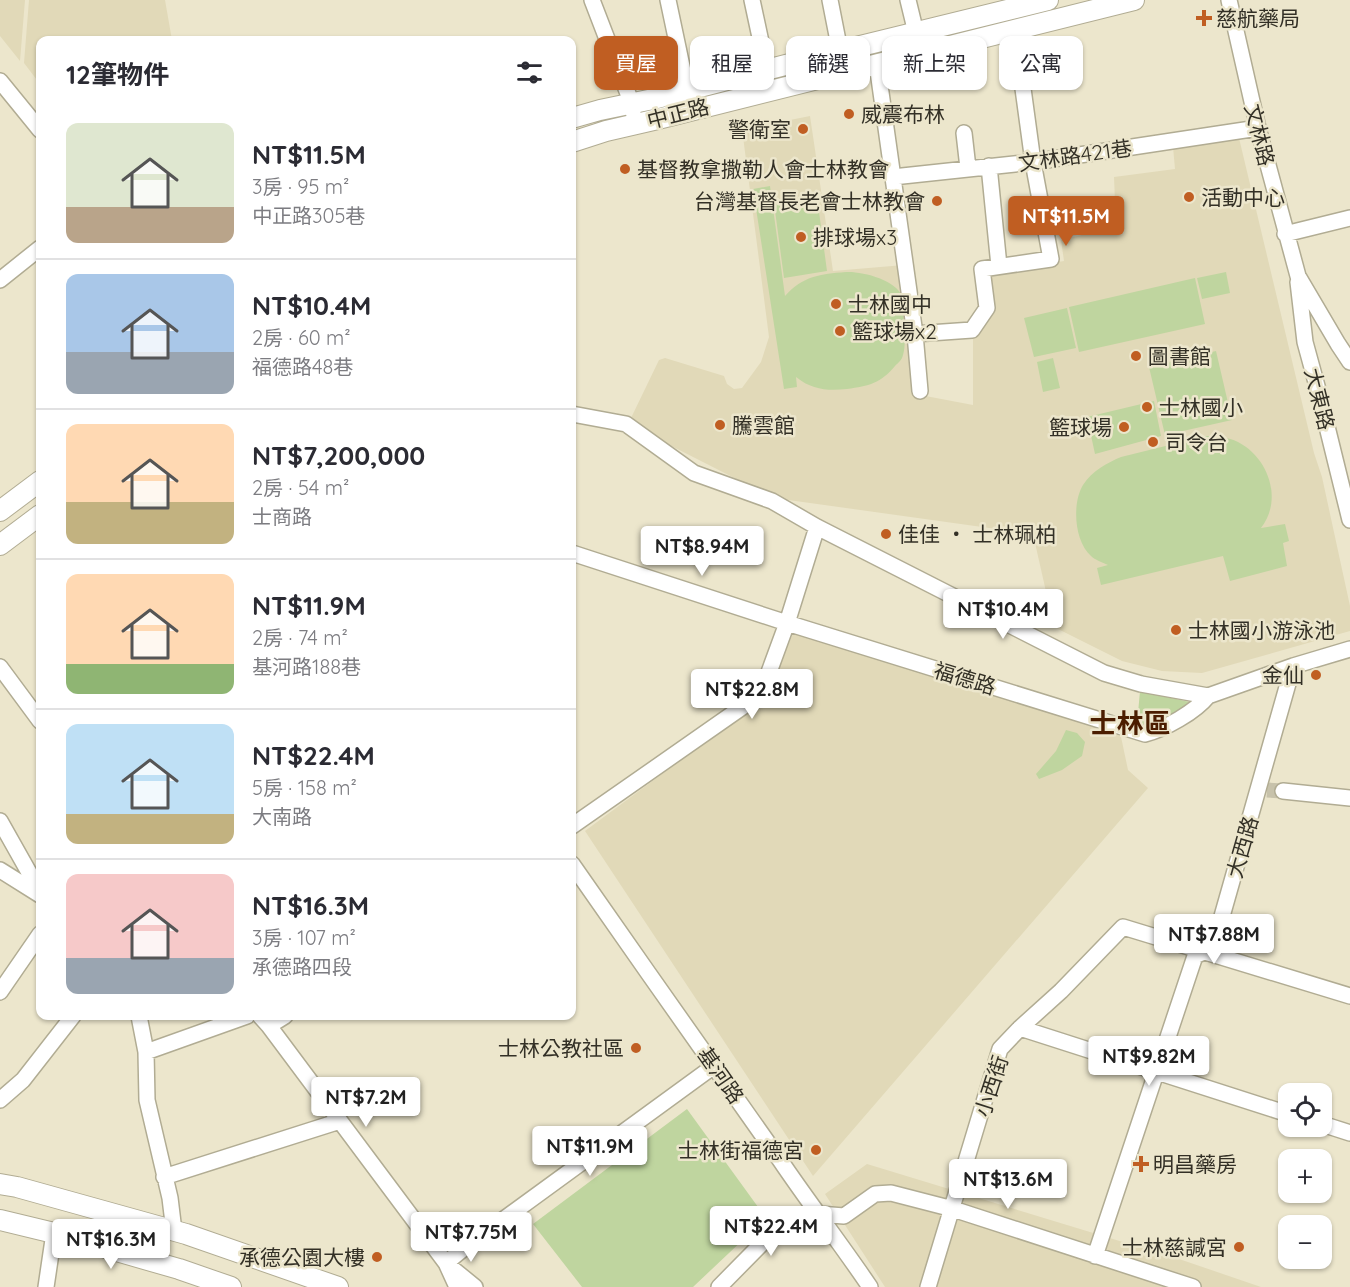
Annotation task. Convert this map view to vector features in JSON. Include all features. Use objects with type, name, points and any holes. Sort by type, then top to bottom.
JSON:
[{"type":"main road","name":"中正路","points":[[870,44],[1048,0]]},
{"type":"main road","name":"中正路","points":[[576,141],[1134,0]]},
{"type":"main road","name":"中正路","points":[[576,117],[690,89]]},
{"type":"main road","points":[[0,510],[36,484]]},
{"type":"main road","points":[[0,545],[36,518]]},
{"type":"main road","points":[[0,1184],[174,1231],[338,1287]]},
{"type":"main road","points":[[0,1220],[179,1269],[220,1285]]},
{"type":"street","points":[[592,0],[632,104],[636,124]]},
{"type":"street","points":[[668,0],[687,90]]},
{"type":"street","points":[[752,0],[760,36]]},
{"type":"street","points":[[830,0],[837,36]]},
{"type":"street","points":[[908,0],[916,33]]},
{"type":"street","name":"文林路","points":[[1229,0],[1258,128],[1298,276],[1350,362]]},
{"type":"street","points":[[915,334],[972,330],[987,308],[982,269],[1051,259],[1015,30]]},
{"type":"street","points":[[877,64],[915,334],[920,391]]},
{"type":"street","points":[[0,81],[36,125]]},
{"type":"street","name":"文林路421巷","points":[[892,177],[1034,162],[1258,128]]},
{"type":"street","points":[[964,133],[968,168]]},
{"type":"street","points":[[989,166],[999,266]]},
{"type":"street","points":[[1285,234],[1350,219]]},
{"type":"street","points":[[0,280],[36,251]]},
{"type":"street","name":"大東路","points":[[1298,276],[1305,342],[1350,520]]},
{"type":"street","points":[[576,415],[626,424],[694,473],[772,501],[1104,673],[1141,684],[1208,696]]},
{"type":"street","points":[[576,823],[761,694],[787,623],[817,526]]},
{"type":"street","name":"福德路","points":[[576,554],[787,623],[1145,734],[1157,731],[1184,715],[1202,704],[1208,696],[1350,649]]},
{"type":"street","name":"大西路","points":[[1095,1256],[1195,956],[1213,948],[1263,788],[1293,666]]},
{"type":"street","points":[[0,667],[36,716]]},
{"type":"street","points":[[1283,791],[1350,798]]},
{"type":"street","points":[[0,821],[36,887]]},
{"type":"street","points":[[0,870],[36,892]]},
{"type":"street","name":"基河路","points":[[576,870],[870,1287]]},
{"type":"street","name":"小西街","points":[[928,1287],[1000,1049],[1123,927],[1204,951]]},
{"type":"street","points":[[0,992],[36,940]]},
{"type":"street","points":[[1204,951],[1350,996]]},
{"type":"street","points":[[0,1100],[23,1080],[70,1020]]},
{"type":"street","points":[[140,1020],[146,1052],[147,1100],[170,1198],[174,1231]]},
{"type":"street","points":[[146,1052],[236,1020]]},
{"type":"street","points":[[265,1021],[446,1263],[457,1287]]},
{"type":"street","points":[[1020,1028],[1278,1111]]},
{"type":"street","points":[[446,1263],[714,1065]]},
{"type":"street","points":[[165,1177],[340,1121]]},
{"type":"street","points":[[1332,1127],[1350,1133]]},
{"type":"street","points":[[719,1287],[790,1215],[844,1216],[875,1194],[891,1193],[952,1209],[1193,1287]]},
{"type":"street","points":[[46,1287],[54,1233]]},
{"type":"street","points":[[446,1263],[474,1287]]},
{"type":"shaded area","points":[[0,0],[25,0],[20,61],[0,36]]},
{"type":"shaded area","points":[[29,0],[165,0],[171,36],[36,36],[36,79],[24,63]]},
{"type":"shaded area","name":"士林國小","points":[[810,116],[833,271],[904,265],[915,394],[973,405],[973,335],[991,310],[986,274],[1064,261],[1061,240],[1116,227],[1114,177],[1175,169],[1173,147],[1239,138],[1314,453],[1322,477],[1350,606],[1350,631],[1202,673],[1162,671],[1122,661],[1054,627],[1033,534],[774,498],[636,428],[631,418],[659,360],[665,358],[724,376],[727,384],[734,389],[742,388],[761,362],[769,337],[742,129],[755,127],[761,130],[783,126],[785,121]]},
{"type":"shaded area","points":[[794,631],[1120,732],[1128,770],[1148,788],[813,1176],[585,831],[767,696]]},
{"type":"shaded area","points":[[867,1164],[1182,1260],[1261,1287],[885,1287],[825,1194]]},
{"type":"green space","points":[[770,186],[785,296],[805,280],[846,272],[878,278],[899,290],[903,306],[905,340],[903,355],[890,372],[874,383],[847,389],[820,389],[796,377],[797,387],[784,389],[753,189]]},
{"type":"green space","name":"排球場x3","points":[[817,197],[827,271],[784,278],[774,203]]},
{"type":"green space","points":[[1226,272],[1230,293],[1202,299],[1197,278]]},
{"type":"green space","points":[[1195,278],[1205,324],[1079,352],[1069,307]]},
{"type":"green space","points":[[1067,308],[1076,348],[1034,357],[1024,318]]},
{"type":"green space","points":[[1216,351],[1232,420],[1165,435],[1149,367]]},
{"type":"green space","points":[[1053,358],[1060,388],[1043,392],[1037,362]]},
{"type":"green space","name":"籃球場","points":[[1154,401],[1161,436],[1095,454],[1087,417]]},
{"type":"green space","points":[[1206,436],[1222,437],[1238,442],[1258,458],[1265,469],[1272,493],[1268,517],[1261,528],[1285,524],[1289,541],[1283,543],[1287,566],[1230,581],[1223,556],[1101,585],[1097,568],[1108,565],[1091,556],[1085,549],[1076,522],[1077,502],[1083,485],[1100,468],[1121,457]]},
{"type":"green space","points":[[1140,691],[1194,703],[1156,726],[1137,724]]},
{"type":"green space","points":[[1066,730],[1077,733],[1085,742],[1082,756],[1062,770],[1039,779],[1036,774],[1056,751]]},
{"type":"green space","points":[[687,1109],[766,1218],[693,1287],[582,1287],[533,1224]]},
{"type":"tunnel","points":[[1267,790],[1283,791]]},
{"type":"place","name":"慈航藥局","points":[[1204,18]]},
{"type":"place","name":"威震布林","points":[[849,114]]},
{"type":"place","name":"警衛室","points":[[803,129]]},
{"type":"place","name":"基督教拿撒勒人會士林教會","points":[[625,169]]},
{"type":"place","name":"活動中心","points":[[1189,197]]},
{"type":"place","name":"台灣基督長老會士林教會","points":[[937,201]]},
{"type":"place","name":"排球場x3","points":[[801,237]]},
{"type":"place","name":"士林國中","points":[[836,304]]},
{"type":"place","name":"籃球場x2","points":[[840,331]]},
{"type":"place","name":"圖書館","points":[[1136,356]]},
{"type":"place","name":"士林國小","points":[[1147,407]]},
{"type":"place","name":"騰雲館","points":[[720,425]]},
{"type":"place","name":"籃球場","points":[[1124,427]]},
{"type":"place","name":"司令台","points":[[1153,442]]},
{"type":"place","name":"佳佳 ‧ 士林珮柏","points":[[886,534]]},
{"type":"place","name":"士林國小游泳池","points":[[1176,630]]},
{"type":"place","name":"金仙","points":[[1316,675]]},
{"type":"place","name":"士林公教社區","points":[[636,1048]]},
{"type":"place","name":"士林街福德宮","points":[[816,1150]]},
{"type":"place","name":"明昌藥房","points":[[1141,1164]]},
{"type":"place","name":"士林慈諴宮","points":[[1239,1247]]},
{"type":"place","name":"承德公園大樓","points":[[377,1257]]},
{"type":"district","name":"士林區","points":[[1130,723]]}]
